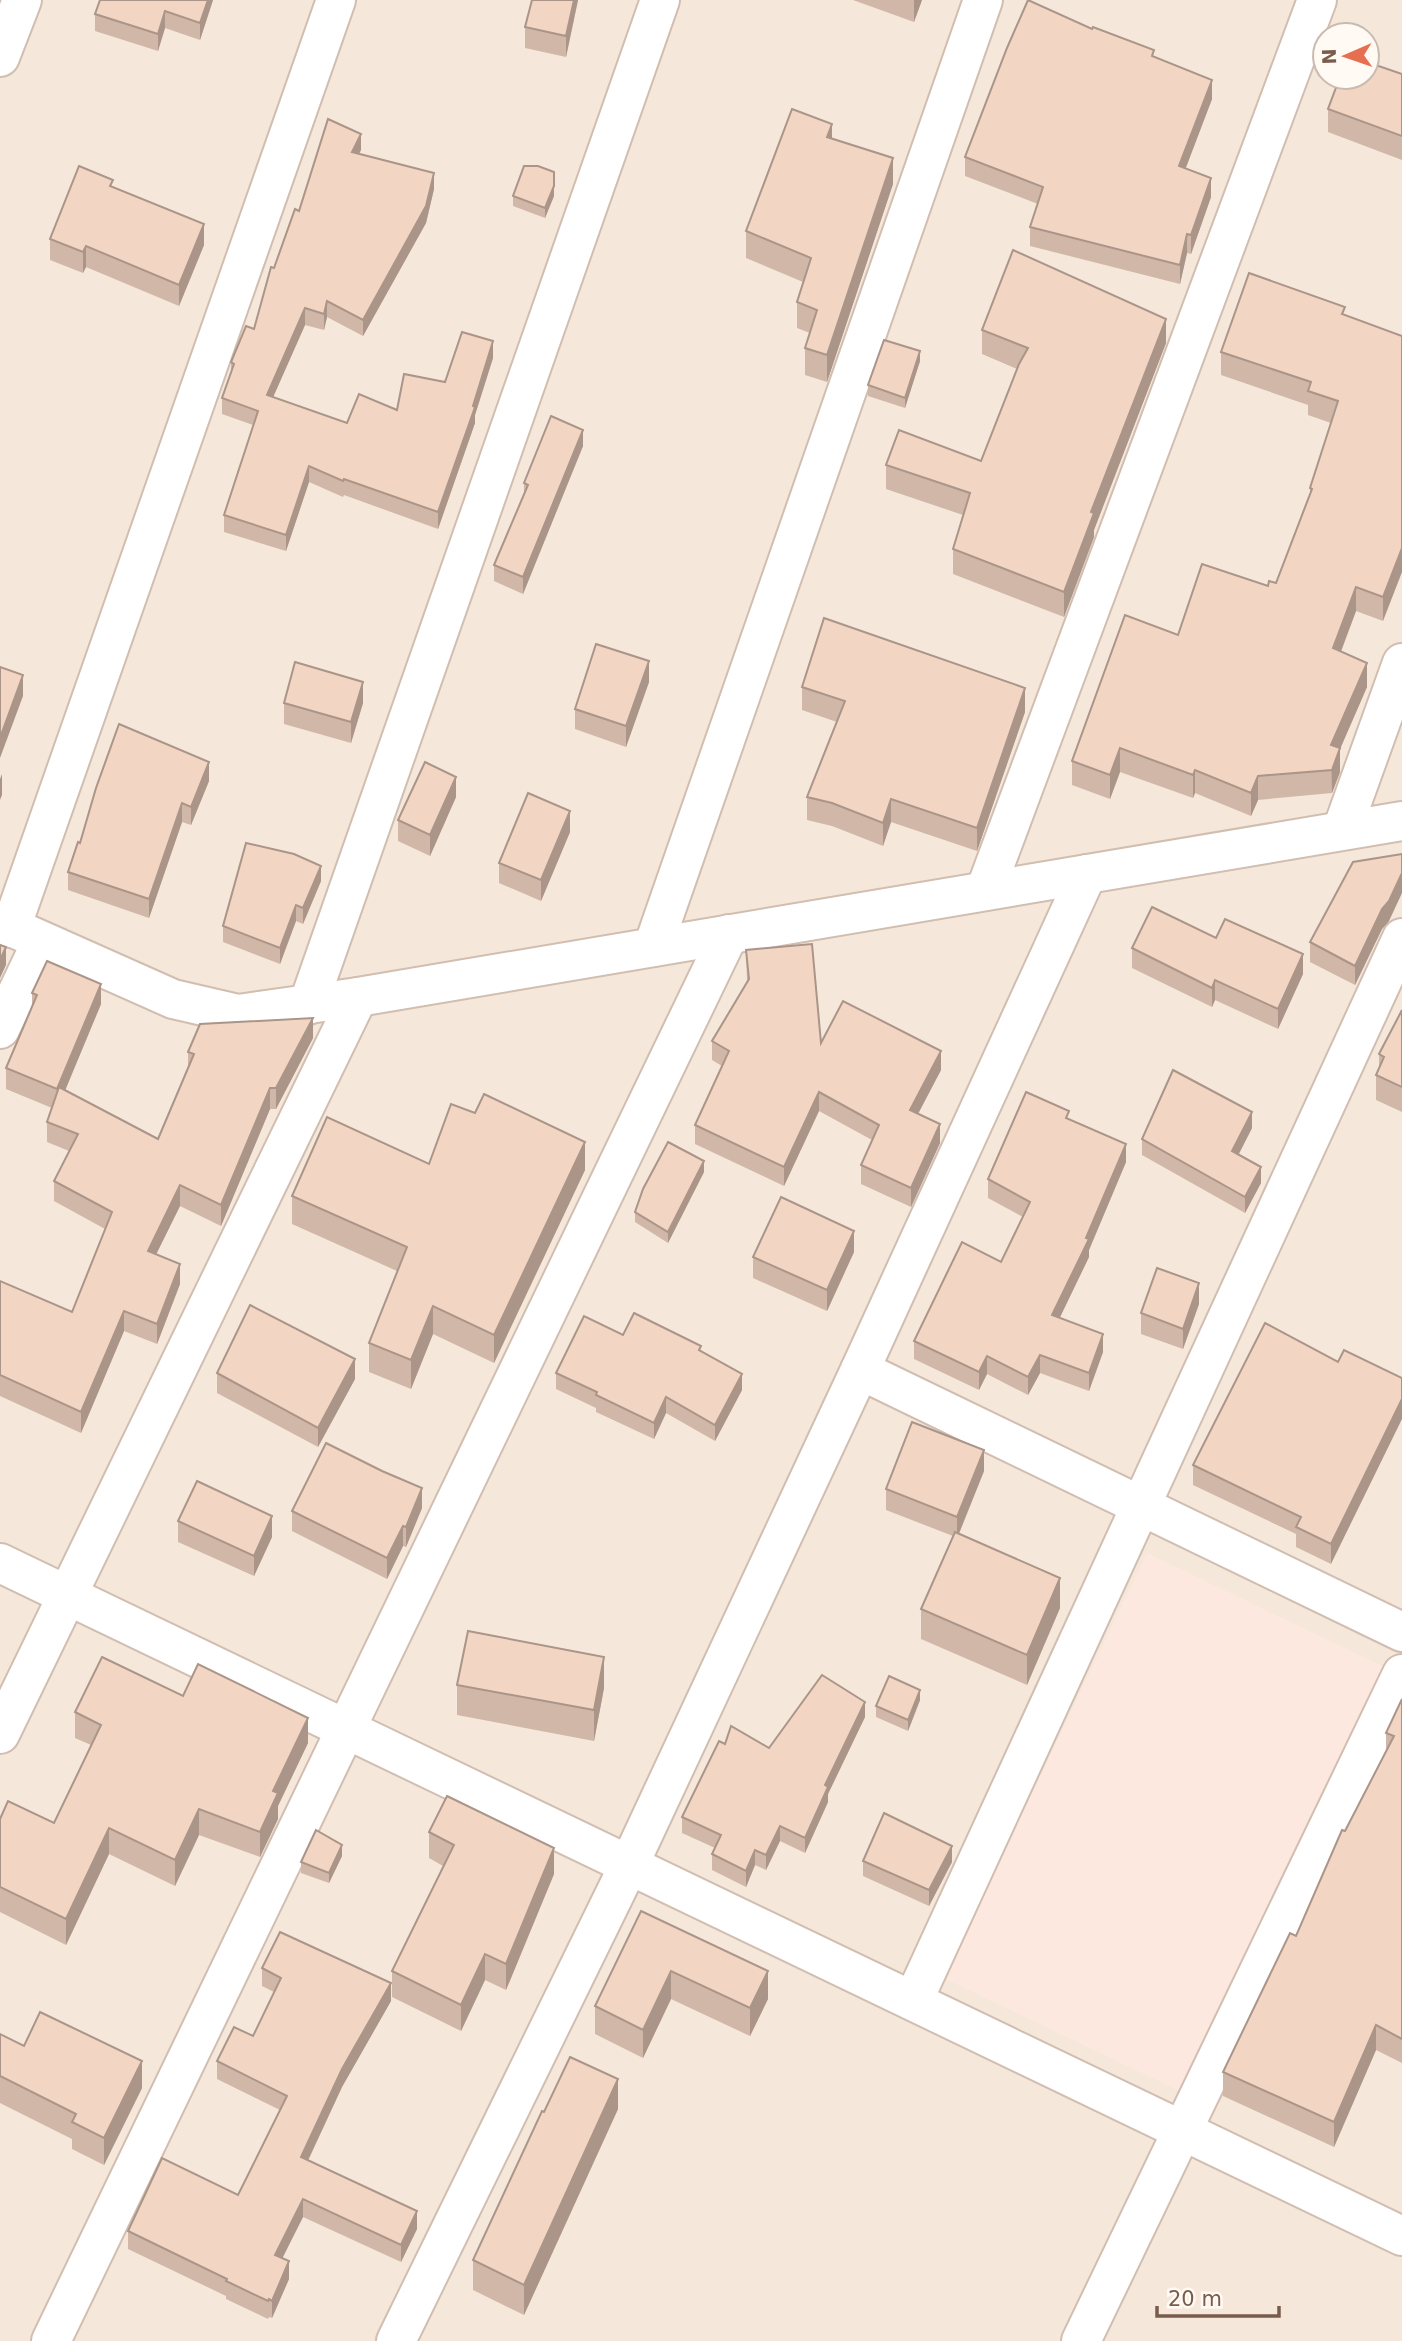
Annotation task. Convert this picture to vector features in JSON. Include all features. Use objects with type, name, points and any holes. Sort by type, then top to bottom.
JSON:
[{"type":"street","points":[[0,57],[22,0]]},
{"type":"street","points":[[0,1029],[17,931],[336,0]]},
{"type":"street","points":[[308,1004],[660,0]]},
{"type":"street","points":[[653,947],[983,0]]},
{"type":"street","points":[[985,891],[1317,0]]},
{"type":"street","points":[[1342,831],[1402,663]]},
{"type":"street","points":[[17,931],[173,999],[238,1014],[358,997],[1402,821]]},
{"type":"street","points":[[396,2341],[629,1865],[1087,874]]},
{"type":"street","points":[[51,2341],[729,934]]},
{"type":"street","points":[[913,2001],[1402,937]]},
{"type":"street","points":[[0,1734],[358,997]]},
{"type":"street","points":[[860,1370],[1402,1632]]},
{"type":"street","points":[[0,1563],[1402,2236]]},
{"type":"street","points":[[1081,2341],[1402,1674]]},
{"type":"shaded area","points":[[0,0],[1402,0],[1402,2341],[0,2341]]},
{"type":"shaded area","points":[[1147,1553],[1384,1667],[1182,2092],[944,1978]]},
{"type":"building","points":[[100,0],[208,0],[200,23],[165,11],[158,34],[95,14]]},
{"type":"building","points":[[532,0],[574,0],[566,36],[525,27]]},
{"type":"building","points":[[1028,0],[1092,29],[1093,27],[1154,50],[1152,56],[1212,80],[1179,166],[1211,178],[1191,235],[1187,234],[1180,265],[1030,227],[1043,187],[965,157]]},
{"type":"building","points":[[1381,67],[1402,74],[1402,136],[1328,109],[1335,91],[1381,91]]},
{"type":"building","points":[[792,109],[832,124],[827,137],[893,158],[827,355],[805,348],[817,310],[797,302],[811,258],[746,231]]},
{"type":"building","points":[[328,119],[361,134],[352,152],[434,173],[426,206],[363,320],[327,301],[324,314],[305,308],[267,395],[347,423],[359,394],[397,410],[404,374],[445,382],[462,332],[493,341],[473,406],[475,407],[438,512],[344,479],[343,481],[309,466],[286,535],[224,515],[258,411],[222,398],[234,364],[231,362],[246,326],[254,329],[271,267],[274,268],[295,209],[299,211]]},
{"type":"building","points":[[79,166],[113,180],[110,186],[204,224],[179,285],[86,246],[83,252],[50,239]]},
{"type":"building","points":[[524,166],[538,166],[554,172],[554,186],[545,208],[513,196]]},
{"type":"building","points":[[1013,250],[1166,319],[1091,512],[1094,513],[1064,592],[953,549],[970,493],[886,465],[899,430],[981,461],[1019,364],[1028,348],[982,330]]},
{"type":"building","points":[[1249,273],[1345,307],[1342,314],[1402,336],[1402,548],[1383,597],[1356,587],[1333,648],[1367,663],[1331,745],[1340,748],[1332,770],[1258,776],[1251,793],[1195,770],[1193,775],[1120,748],[1110,775],[1072,761],[1125,615],[1178,635],[1202,564],[1268,586],[1269,581],[1276,583],[1312,489],[1310,488],[1338,401],[1308,391],[1311,382],[1221,352]]},
{"type":"building","points":[[884,340],[920,351],[905,398],[868,385]]},
{"type":"building","points":[[551,416],[583,430],[523,577],[494,565],[528,485],[524,483]]},
{"type":"building","points":[[824,618],[1025,688],[977,828],[891,799],[883,823],[832,803],[807,797],[845,701],[802,687]]},
{"type":"building","points":[[596,644],[649,661],[626,726],[575,709]]},
{"type":"building","points":[[295,662],[363,682],[351,722],[284,703]]},
{"type":"building","points":[[0,667],[23,675],[0,738]]},
{"type":"building","points":[[119,724],[209,762],[191,807],[182,803],[149,899],[68,872]]},
{"type":"building","points":[[425,762],[456,777],[430,835],[398,820]]},
{"type":"building","points":[[528,793],[570,811],[541,880],[499,863]]},
{"type":"building","points":[[246,843],[294,854],[321,866],[303,908],[296,905],[280,948],[223,926]]},
{"type":"building","points":[[1402,854],[1402,873],[1355,966],[1310,942],[1353,862]]},
{"type":"building","points":[[1152,907],[1216,938],[1225,919],[1303,954],[1278,1009],[1215,980],[1212,988],[1132,948]]},
{"type":"building","points":[[812,944],[821,1043],[843,1001],[941,1051],[910,1110],[940,1124],[911,1188],[861,1165],[879,1125],[819,1092],[784,1167],[695,1125],[729,1051],[712,1041],[749,979],[746,950]]},
{"type":"building","points":[[0,945],[6,947],[0,960]]},
{"type":"building","points":[[47,961],[101,984],[57,1089],[6,1068],[37,995],[32,993]]},
{"type":"building","points":[[1402,1010],[1402,1087],[1376,1075],[1384,1057],[1379,1054]]},
{"type":"building","points":[[313,1018],[276,1088],[270,1088],[221,1205],[180,1185],[148,1251],[180,1264],[157,1324],[124,1311],[81,1412],[0,1375],[0,1281],[72,1312],[112,1212],[54,1181],[78,1134],[47,1122],[59,1087],[158,1139],[194,1054],[188,1052],[200,1024]]},
{"type":"building","points":[[1173,1070],[1252,1112],[1232,1151],[1261,1167],[1245,1197],[1142,1139]]},
{"type":"building","points":[[1026,1092],[1069,1111],[1066,1118],[1126,1144],[1086,1238],[1089,1239],[1052,1315],[1103,1334],[1089,1373],[1040,1355],[1028,1377],[987,1356],[979,1372],[914,1341],[962,1242],[1001,1262],[1030,1202],[988,1179]]},
{"type":"building","points":[[484,1094],[585,1142],[494,1335],[433,1306],[411,1360],[369,1343],[407,1247],[292,1196],[327,1117],[429,1164],[451,1104],[475,1113]]},
{"type":"building","points":[[668,1142],[704,1161],[668,1232],[635,1212],[643,1189]]},
{"type":"building","points":[[781,1197],[854,1231],[827,1290],[753,1257]]},
{"type":"building","points":[[1157,1268],[1199,1283],[1183,1329],[1141,1313]]},
{"type":"building","points":[[250,1305],[355,1359],[318,1428],[217,1373]]},
{"type":"building","points":[[634,1313],[701,1346],[699,1350],[742,1374],[715,1425],[666,1397],[654,1423],[556,1373],[584,1316],[623,1335]]},
{"type":"building","points":[[1265,1323],[1338,1362],[1344,1350],[1402,1378],[1402,1399],[1331,1544],[1296,1527],[1301,1517],[1193,1465]]},
{"type":"building","points":[[912,1422],[984,1450],[957,1517],[886,1489]]},
{"type":"building","points":[[326,1443],[422,1488],[406,1527],[403,1526],[387,1558],[292,1511]]},
{"type":"building","points":[[197,1481],[272,1516],[254,1556],[178,1521]]},
{"type":"building","points":[[955,1532],[1060,1578],[1027,1655],[921,1609]]},
{"type":"building","points":[[468,1631],[604,1657],[594,1710],[457,1685]]},
{"type":"building","points":[[102,1657],[183,1696],[198,1664],[308,1718],[273,1791],[278,1793],[260,1832],[199,1809],[175,1860],[109,1828],[66,1919],[0,1887],[0,1819],[8,1801],[54,1823],[101,1725],[75,1712]]},
{"type":"building","points":[[822,1675],[865,1702],[825,1785],[828,1787],[805,1838],[780,1826],[766,1855],[755,1850],[746,1871],[712,1854],[721,1835],[682,1817],[719,1741],[725,1744],[731,1726],[769,1748]]},
{"type":"building","points":[[889,1676],[920,1690],[908,1720],[876,1706]]},
{"type":"building","points":[[1402,1699],[1402,2039],[1376,2025],[1334,2122],[1223,2072],[1290,1933],[1296,1936],[1342,1830],[1345,1831],[1394,1736],[1386,1733]]},
{"type":"building","points":[[447,1796],[554,1848],[506,1964],[485,1954],[461,2005],[392,1971],[454,1845],[429,1832]]},
{"type":"building","points":[[884,1813],[952,1846],[929,1890],[863,1861]]},
{"type":"building","points":[[316,1830],[342,1845],[329,1873],[301,1862]]},
{"type":"building","points":[[641,1911],[768,1971],[750,2008],[671,1971],[643,2030],[595,2006]]},
{"type":"building","points":[[280,1932],[391,1983],[342,2069],[301,2157],[417,2211],[401,2245],[303,2199],[275,2255],[289,2261],[272,2301],[268,2301],[128,2231],[162,2158],[238,2195],[287,2096],[217,2061],[234,2027],[253,2036],[281,1978],[262,1968]]},
{"type":"building","points":[[40,2012],[142,2061],[104,2138],[72,2122],[76,2114],[0,2076],[0,2034],[24,2046]]},
{"type":"building","points":[[570,2057],[618,2079],[524,2285],[473,2260]]}]
